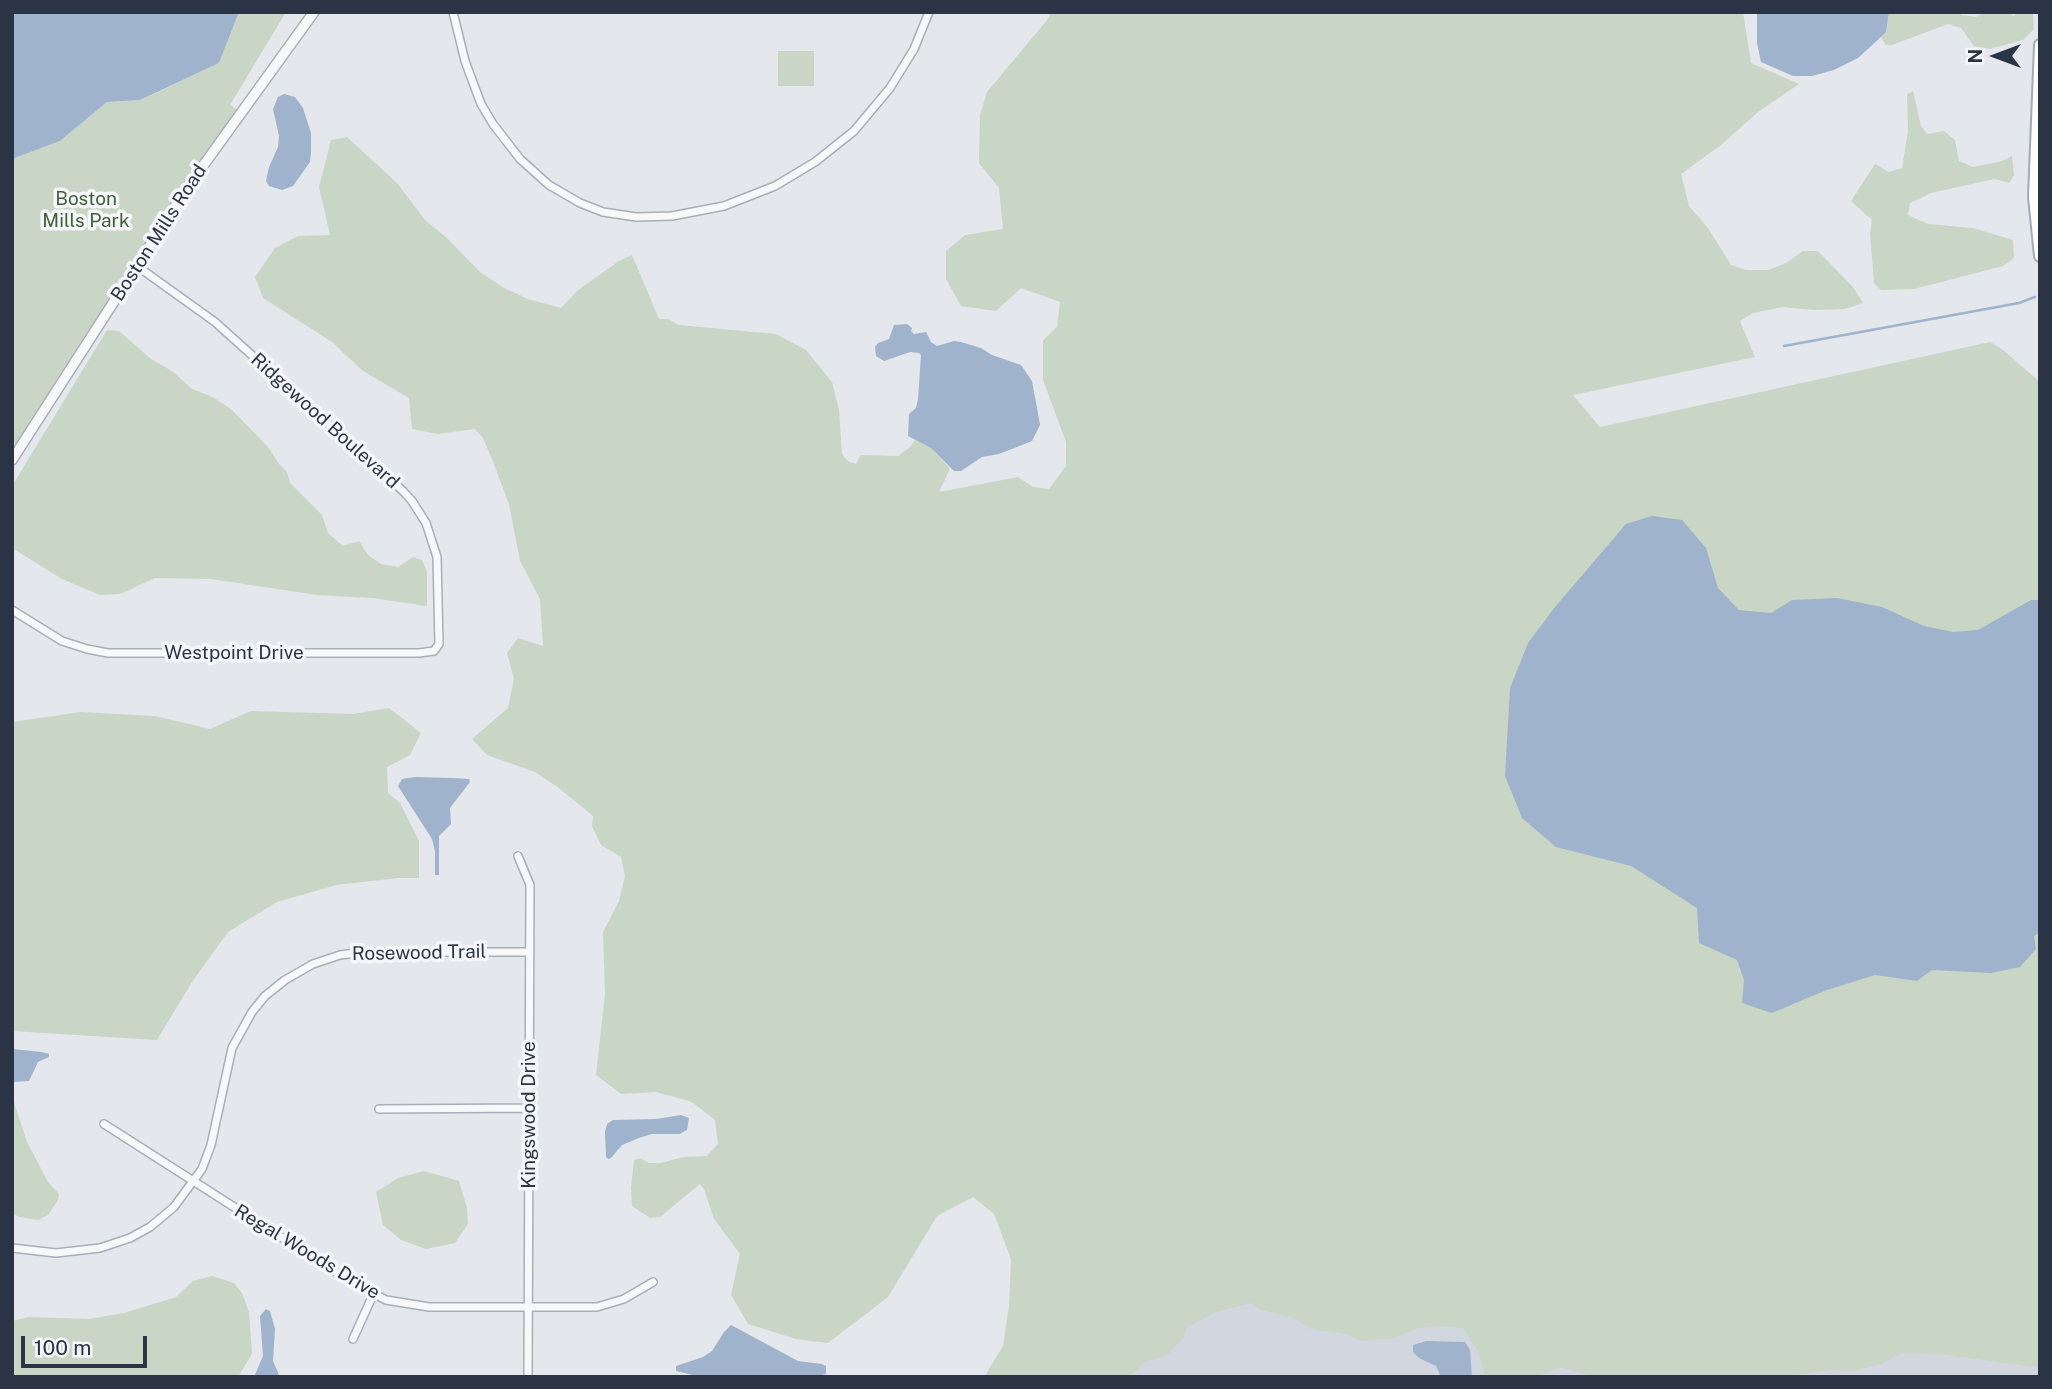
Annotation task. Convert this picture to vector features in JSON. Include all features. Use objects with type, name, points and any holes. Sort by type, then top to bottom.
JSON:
[{"type":"main road","points":[[2040,45],[2034,197],[2040,256]]},
{"type":"street","name":"Boston Mills Road","points":[[12,460],[187,188],[314,12]]},
{"type":"street","points":[[453,12],[464,61],[481,104],[520,159],[549,184],[580,203],[603,212],[636,218],[672,216],[724,206],[775,186],[815,162],[854,131],[890,88],[910,57],[929,12]]},
{"type":"street","name":"Ridgewood Boulevard","points":[[137,266],[215,322],[403,491],[426,523],[434,545],[439,568],[439,621]]},
{"type":"street","name":"Westpoint Drive","points":[[12,610],[50,634],[74,645],[118,653],[428,652],[437,648],[439,643],[439,621]]},
{"type":"street","name":"Kingswood Drive","points":[[518,856],[530,885],[528,1377]]},
{"type":"street","name":"Rosewood Trail","points":[[12,1248],[72,1252],[114,1244],[150,1227],[174,1207],[202,1169],[211,1145],[232,1048],[252,1012],[265,996],[285,980],[313,964],[340,955],[364,952],[530,952]]},
{"type":"street","points":[[379,1109],[530,1108]]},
{"type":"street","name":"Regal Woods Drive","points":[[104,1124],[373,1295],[408,1305],[429,1307],[597,1307],[624,1299],[653,1282]]},
{"type":"street","points":[[353,1339],[373,1295]]},
{"type":"shaded area","points":[[1275,1280],[2040,1350],[2040,1377],[1081,1377]]},
{"type":"green space","name":"Boston Mills Park","points":[[239,12],[286,12],[230,105],[241,112],[96,330],[88,331],[16,444],[12,441],[12,159],[60,141],[107,102],[141,100],[219,63]]},
{"type":"green space","points":[[1051,12],[1743,12],[1751,63],[1799,84],[1758,112],[1721,145],[1681,174],[1689,206],[1708,228],[1731,265],[1746,270],[1768,270],[1786,263],[1803,251],[1818,251],[1853,287],[1863,303],[1845,309],[1783,307],[1753,313],[1740,321],[1755,357],[1573,395],[1600,427],[1990,342],[2040,382],[2040,1368],[1940,1354],[1902,1353],[1879,1365],[1852,1371],[1833,1370],[1779,1377],[1595,1377],[1560,1367],[1536,1377],[1485,1377],[1479,1353],[1463,1328],[1418,1328],[1395,1338],[1360,1341],[1346,1334],[1311,1329],[1294,1318],[1261,1310],[1252,1303],[1216,1312],[1186,1328],[1184,1337],[1167,1355],[1145,1362],[1130,1377],[984,1377],[1003,1346],[1009,1306],[1011,1259],[994,1214],[973,1197],[937,1216],[888,1297],[828,1343],[796,1339],[748,1324],[731,1295],[740,1254],[714,1219],[700,1184],[660,1217],[650,1218],[632,1206],[634,1160],[640,1158],[649,1163],[661,1163],[683,1157],[707,1156],[718,1144],[715,1120],[692,1102],[656,1092],[621,1094],[596,1075],[605,994],[603,932],[619,901],[625,876],[621,857],[601,845],[592,826],[593,816],[559,788],[535,772],[487,755],[472,739],[508,708],[514,679],[507,653],[518,638],[543,646],[540,599],[520,561],[509,504],[492,459],[483,438],[475,429],[437,434],[412,429],[409,398],[363,371],[332,342],[263,298],[255,277],[275,248],[298,236],[330,235],[319,187],[331,140],[347,137],[397,183],[425,220],[480,272],[504,288],[528,299],[561,308],[578,290],[632,255],[659,319],[668,319],[678,325],[776,334],[806,350],[832,382],[839,410],[842,454],[849,462],[856,464],[861,455],[898,456],[915,440],[931,448],[950,469],[939,492],[1018,477],[1033,487],[1049,489],[1066,466],[1066,442],[1043,380],[1043,340],[1057,327],[1060,302],[1021,288],[996,311],[961,306],[946,279],[946,251],[965,235],[1003,229],[999,188],[979,163],[980,115],[987,92]]},
{"type":"green space","points":[[1889,12],[1957,12],[1976,17],[1984,12],[2006,12],[2014,16],[2018,12],[2033,12],[2034,29],[2023,40],[1989,49],[1974,46],[1961,28],[1948,24],[1886,45],[1881,37],[1886,32]]},
{"type":"green space","points":[[778,51],[814,51],[814,86],[778,86]]},
{"type":"green space","points":[[1913,91],[1921,126],[1927,134],[1944,131],[1955,140],[1959,161],[1973,167],[2012,156],[2014,175],[2009,183],[1994,179],[1931,193],[1910,203],[1908,215],[1928,224],[1973,228],[2013,240],[2014,258],[2003,266],[1914,289],[1881,290],[1874,283],[1870,233],[1872,220],[1851,201],[1875,164],[1889,172],[1902,168],[1908,131],[1907,94]]},
{"type":"green space","points":[[107,330],[119,331],[192,389],[213,397],[232,410],[268,447],[287,472],[290,483],[322,515],[328,533],[343,546],[359,541],[368,555],[381,564],[398,567],[413,557],[422,560],[427,572],[427,606],[372,598],[317,595],[211,579],[155,578],[120,594],[100,595],[62,579],[12,548],[12,486]]},
{"type":"green space","points":[[389,708],[421,733],[410,755],[387,767],[388,793],[400,803],[419,841],[419,878],[336,885],[277,902],[228,932],[192,982],[157,1040],[12,1031],[12,722],[81,712],[155,716],[210,729],[251,711],[353,714]]},
{"type":"green space","points":[[12,1096],[27,1142],[48,1182],[59,1194],[48,1215],[38,1220],[12,1213]]},
{"type":"green space","points":[[424,1171],[459,1181],[467,1208],[468,1224],[455,1243],[426,1249],[401,1240],[383,1225],[376,1192],[398,1178]]},
{"type":"green space","points":[[212,1276],[234,1283],[242,1293],[249,1312],[252,1354],[238,1377],[12,1377],[12,1321],[28,1317],[89,1319],[124,1313],[176,1297],[193,1281]]},
{"type":"water","points":[[12,12],[239,12],[219,63],[140,100],[107,102],[60,141],[12,159]]},
{"type":"water","points":[[1757,12],[1889,12],[1886,32],[1858,58],[1834,70],[1812,76],[1793,76],[1761,62],[1757,43]]},
{"type":"water","points":[[284,94],[295,97],[303,108],[311,133],[311,152],[310,162],[293,186],[282,190],[269,186],[266,181],[278,147],[279,136],[273,109],[278,97]]},
{"type":"water","points":[[907,324],[914,334],[926,332],[931,342],[937,346],[954,341],[961,342],[1021,365],[1032,381],[1040,425],[1032,441],[999,454],[982,457],[961,471],[954,471],[931,448],[908,436],[909,414],[916,408],[918,399],[921,355],[910,352],[884,361],[876,356],[875,347],[889,339],[894,325]]},
{"type":"water","points":[[1652,516],[1682,520],[1706,548],[1718,588],[1739,610],[1771,613],[1792,600],[1837,598],[1882,607],[1924,626],[1953,632],[1978,630],[2031,600],[2040,600],[2040,932],[2034,936],[2036,949],[2020,967],[1991,973],[1932,970],[1917,981],[1875,975],[1824,991],[1772,1013],[1742,1003],[1744,980],[1737,960],[1699,943],[1697,908],[1631,866],[1556,847],[1522,818],[1505,776],[1510,688],[1528,643],[1626,524]]},
{"type":"water","points":[[402,779],[469,779],[470,782],[450,808],[451,824],[439,836],[439,875],[435,875],[432,839],[398,786]]},
{"type":"water","points":[[12,1049],[42,1052],[49,1054],[49,1057],[38,1062],[29,1081],[12,1082]]},
{"type":"water","points":[[681,1115],[689,1118],[687,1130],[680,1134],[652,1134],[639,1138],[622,1145],[611,1158],[606,1157],[605,1132],[607,1124],[613,1120],[656,1119]]},
{"type":"water","points":[[266,1309],[270,1311],[275,1329],[273,1361],[280,1377],[254,1377],[263,1356],[260,1316]]},
{"type":"water","points":[[731,1325],[798,1361],[826,1366],[826,1374],[813,1377],[701,1377],[676,1371],[676,1366],[712,1351]]},
{"type":"water","points":[[1426,1341],[1465,1342],[1470,1350],[1472,1377],[1441,1377],[1436,1366],[1413,1352],[1413,1345]]},
{"type":"waterway","points":[[1784,346],[2019,303],[2035,297]]}]
